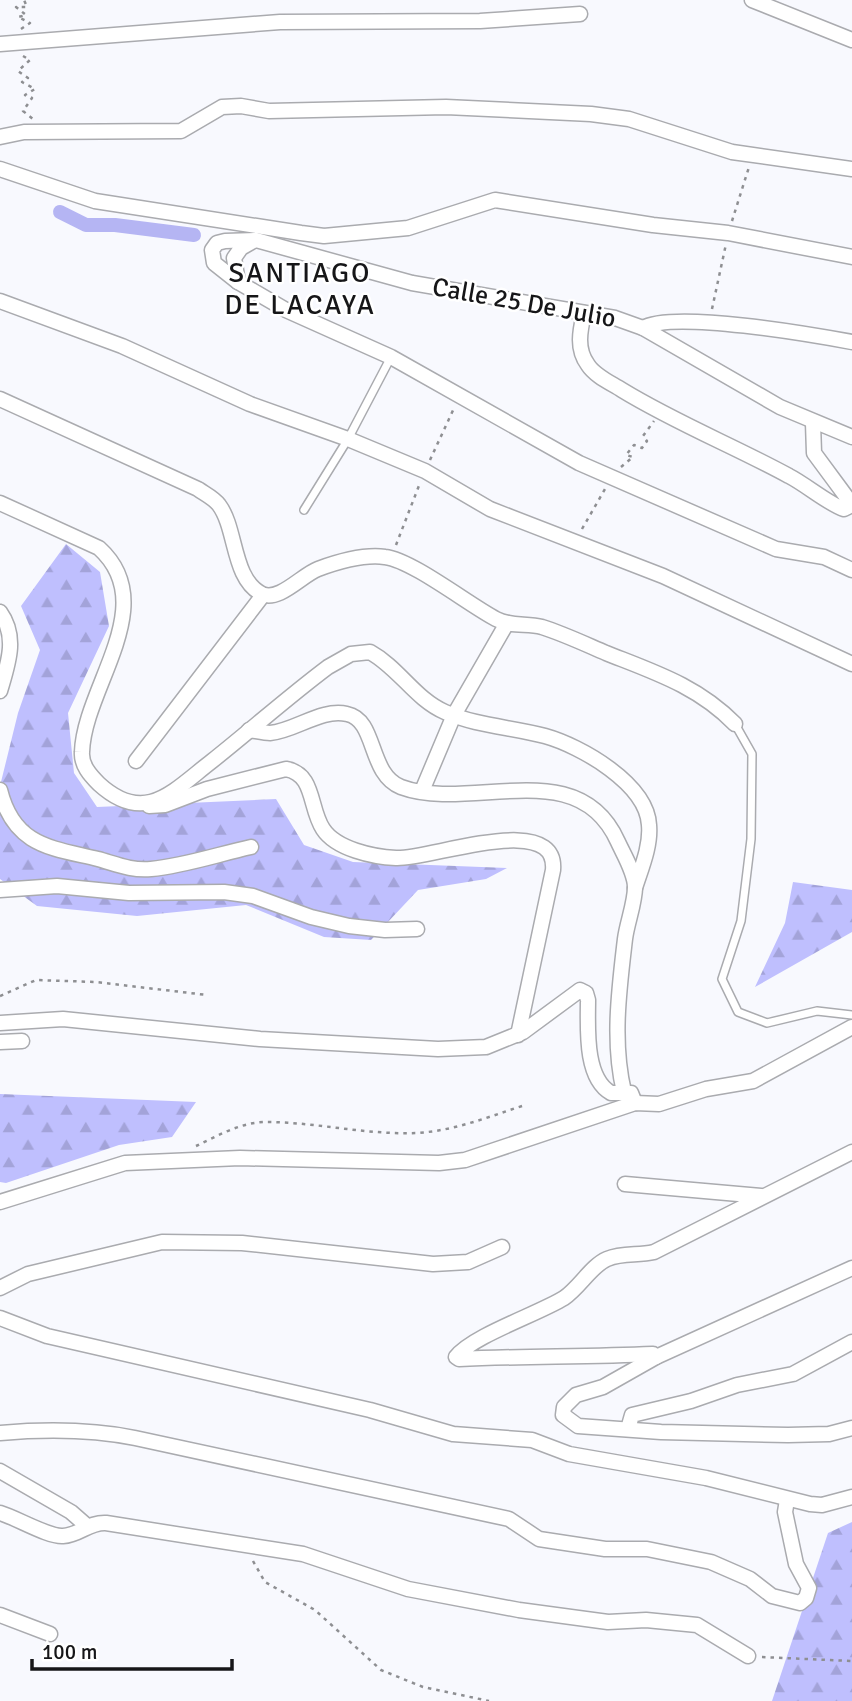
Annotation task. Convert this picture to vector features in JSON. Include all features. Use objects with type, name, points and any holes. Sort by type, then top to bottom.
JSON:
[{"type":"street","points":[[752,0],[852,40]]},
{"type":"street","points":[[0,44],[25,49],[280,22],[480,21],[580,14]]},
{"type":"street","points":[[0,137],[24,132],[181,131],[222,107],[241,106],[269,111],[446,107],[591,114],[629,119],[732,152],[852,169]]},
{"type":"street","points":[[0,169],[95,201],[324,236],[408,228],[495,200],[653,225],[728,233],[852,257]]},
{"type":"street","points":[[294,248],[295,233]]},
{"type":"street","points":[[256,240],[241,248],[234,257],[238,282],[286,310],[391,358],[579,463],[776,549],[824,557],[852,570]]},
{"type":"street","name":"Calle 25 De Julio","points":[[238,282],[216,264],[212,250],[217,243],[256,240],[294,248],[412,283],[615,318],[643,328],[813,424],[852,437]]},
{"type":"street","points":[[0,302],[122,346],[250,404],[348,439],[425,471],[490,509],[663,576],[852,664]]},
{"type":"street","points":[[584,313],[579,336],[581,347],[589,367],[595,373],[661,413],[727,443],[815,489],[832,504],[844,509],[848,506],[848,499],[814,453],[813,424]]},
{"type":"street","points":[[643,328],[663,321],[707,323],[852,342]]},
{"type":"street","points":[[0,399],[198,489],[217,502],[224,513],[244,572],[253,587],[263,595],[275,594],[317,569],[346,561],[387,557],[507,623],[539,626],[663,674],[706,698],[735,724]]},
{"type":"street","points":[[0,503],[99,548],[111,559],[117,570],[123,624],[83,734],[82,762],[92,777],[117,798],[136,806],[165,805],[207,789],[286,769],[296,771],[306,783],[323,829],[333,840],[372,855],[415,857],[507,839],[525,839],[543,845],[552,858],[553,870],[519,1035]]},
{"type":"street","points":[[136,761],[263,595]]},
{"type":"street","points":[[0,612],[10,631],[10,644],[0,691]]},
{"type":"street","points":[[422,791],[454,715],[507,623]]},
{"type":"street","points":[[145,805],[182,784],[328,667],[360,651],[379,657],[429,703],[454,715],[559,741],[599,762],[635,791],[645,803],[650,828],[625,940],[618,1015],[618,1067],[624,1092]]},
{"type":"street","points":[[249,730],[271,733],[332,714],[346,713],[356,717],[366,731],[381,771],[388,780],[401,787],[436,793],[541,789],[571,797],[600,813],[607,821],[635,888]]},
{"type":"street","points":[[0,790],[17,823],[39,845],[120,866],[141,870],[161,868],[251,847]]},
{"type":"street","points":[[0,890],[57,887],[129,893],[223,892],[253,897],[311,917],[349,926],[385,930],[417,929]]},
{"type":"street","points":[[0,1023],[63,1019],[260,1040],[438,1049],[486,1047],[519,1035],[573,993],[583,991],[588,1000],[590,1049],[598,1078],[608,1091],[633,1095],[635,1103]]},
{"type":"street","points":[[0,1202],[125,1163],[240,1158],[439,1163],[466,1160],[635,1103],[656,1104],[706,1088],[752,1081],[852,1027]]},
{"type":"street","points":[[0,1042],[22,1041]]},
{"type":"street","points":[[656,1357],[653,1354],[620,1357],[551,1354],[456,1357],[513,1322],[535,1315],[568,1295],[604,1260],[624,1254],[654,1252],[852,1152]]},
{"type":"street","points":[[625,1184],[763,1196]]},
{"type":"street","points":[[0,1288],[28,1274],[162,1242],[242,1243],[433,1264],[468,1262],[502,1248]]},
{"type":"street","points":[[852,1268],[656,1357],[603,1387],[576,1395],[565,1407],[563,1415],[578,1426],[628,1429],[751,1435],[847,1429],[852,1442]]},
{"type":"street","points":[[0,1318],[47,1336],[370,1410],[453,1434],[532,1440],[569,1454],[706,1478],[787,1500],[822,1505],[852,1497]]},
{"type":"street","points":[[628,1429],[632,1415],[691,1401],[737,1385],[793,1374],[852,1342]]},
{"type":"street","points":[[0,1433],[59,1430],[105,1432],[135,1438],[509,1520],[539,1539],[679,1554],[741,1575],[772,1597],[800,1602],[806,1598],[810,1588],[796,1564],[785,1512],[787,1500]]},
{"type":"street","points":[[0,1471],[71,1513],[87,1526]]},
{"type":"street","points":[[0,1513],[61,1536],[87,1526],[106,1523],[303,1554],[408,1589],[507,1608],[608,1622],[646,1620],[697,1625],[748,1656]]},
{"type":"street","points":[[0,1615],[50,1634]]},
{"type":"lane","points":[[304,510],[348,439],[391,358]]},
{"type":"lane","points":[[735,724],[752,754],[751,839],[741,921],[722,978],[738,1012],[767,1023],[817,1012],[852,1015]]},
{"type":"path","points":[[24,0],[27,7],[16,7],[26,15],[18,17],[30,23],[16,32],[30,60],[18,71],[28,78],[22,82],[35,89],[25,95],[32,98],[23,111],[34,117],[24,132]]},
{"type":"path","points":[[707,323],[720,283],[728,233],[753,154]]},
{"type":"path","points":[[0,996],[36,980],[96,982],[207,995]]},
{"type":"path","points":[[196,1146],[231,1130],[264,1122],[360,1133],[416,1133],[454,1129],[524,1105]]},
{"type":"path","points":[[244,1546],[265,1582],[315,1610],[381,1670],[423,1687],[489,1701]]},
{"type":"path","points":[[748,1656],[852,1661]]},
{"type":"green space","points":[[66,544],[100,572],[109,626],[68,713],[74,773],[97,807],[276,799],[304,845],[353,862],[507,868],[486,879],[418,890],[371,940],[324,937],[246,905],[137,916],[37,906],[0,879],[0,786],[18,713],[40,650],[21,606]]},
{"type":"green space","points":[[793,882],[852,890],[852,932],[755,987],[785,923]]},
{"type":"green space","points":[[0,1094],[196,1102],[172,1137],[119,1145],[6,1183],[0,1182]]},
{"type":"green space","points":[[852,1522],[852,1701],[772,1701],[828,1533]]},
{"type":"waterway","points":[[60,212],[86,225],[115,225],[194,235]]},
{"type":"district","name":"SANTIAGO DE LACAYA","points":[[300,289]]}]
